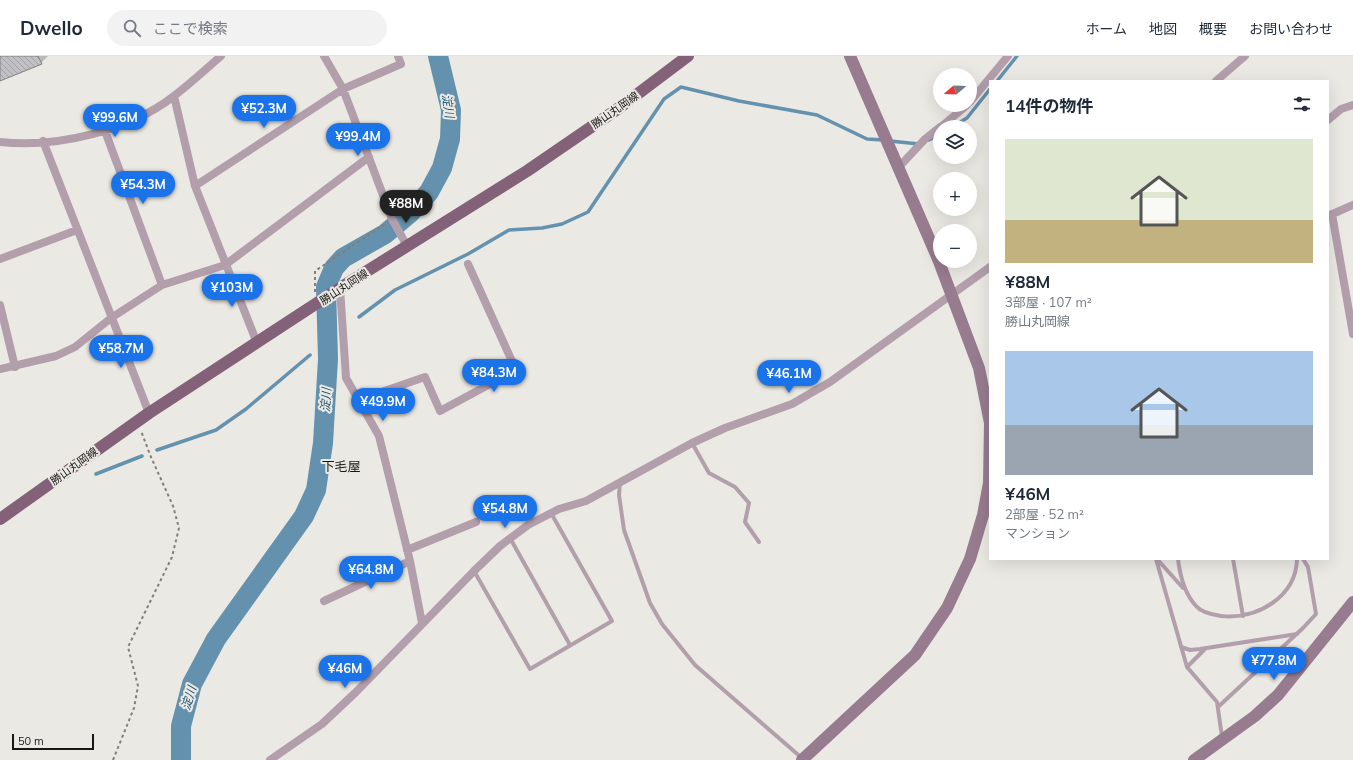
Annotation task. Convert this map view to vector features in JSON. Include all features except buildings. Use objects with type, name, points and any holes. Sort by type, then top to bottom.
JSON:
[{"type":"main road","name":"勝山丸岡線","points":[[0,519],[138,420],[338,290],[405,242],[526,171],[619,108],[688,56]]},
{"type":"street","points":[[0,142],[27,144],[105,131],[143,116],[174,96],[221,56]]},
{"type":"street","points":[[324,56],[343,89],[392,219],[405,242]]},
{"type":"street","points":[[195,186],[343,89],[401,64],[398,56]]},
{"type":"street","points":[[850,56],[952,295],[979,368],[989,418]]},
{"type":"street","points":[[990,80],[1008,56]]},
{"type":"street","points":[[1217,80],[1246,56]]},
{"type":"street","points":[[977,95],[989,82]]},
{"type":"street","points":[[174,96],[195,186],[257,343]]},
{"type":"street","points":[[1329,119],[1341,110],[1353,105]]},
{"type":"street","points":[[949,120],[958,112]]},
{"type":"street","points":[[105,131],[162,285]]},
{"type":"street","points":[[898,168],[933,133]]},
{"type":"street","points":[[43,141],[149,413]]},
{"type":"street","points":[[0,369],[15,367],[56,356],[75,347],[111,318],[162,285],[225,265],[369,157]]},
{"type":"street","points":[[1353,205],[1330,215],[1353,334]]},
{"type":"street","points":[[0,259],[77,230]]},
{"type":"street","points":[[358,400],[425,377],[440,411],[516,370],[468,264]]},
{"type":"street","points":[[270,760],[322,724],[356,692],[474,571],[510,538],[528,525],[551,513],[586,501],[669,457],[692,443],[725,428],[792,404],[830,382],[989,268]]},
{"type":"street","points":[[338,290],[346,378],[379,436],[410,562],[422,623]]},
{"type":"street","points":[[0,305],[15,367]]},
{"type":"street","points":[[807,758],[915,655],[947,608],[970,559],[983,515],[989,483],[989,444]]},
{"type":"street","points":[[407,550],[476,522]]},
{"type":"street","points":[[324,601],[410,562]]},
{"type":"street","points":[[1194,760],[1255,716],[1278,695],[1353,602]]},
{"type":"lane","points":[[692,443],[709,473],[735,487],[749,503],[745,522],[759,542]]},
{"type":"lane","points":[[620,482],[619,495],[624,530],[650,602],[662,624],[695,665],[807,758]]},
{"type":"lane","points":[[474,571],[530,669],[612,621],[551,513]]},
{"type":"lane","points":[[510,538],[570,645]]},
{"type":"lane","points":[[1156,560],[1187,667],[1217,702],[1222,739]]},
{"type":"lane","points":[[1157,560],[1184,589],[1197,608],[1214,615],[1243,616],[1266,608],[1278,599],[1296,574],[1297,560]]},
{"type":"lane","points":[[1178,560],[1184,589]]},
{"type":"lane","points":[[1235,560],[1243,616]]},
{"type":"lane","points":[[1218,707],[1297,634],[1316,614],[1308,567],[1304,560]]},
{"type":"lane","points":[[1181,647],[1190,650],[1297,634]]},
{"type":"lane","points":[[1187,667],[1205,648]]},
{"type":"path","points":[[317,304],[315,271],[392,219]]},
{"type":"path","points":[[113,760],[134,708],[138,686],[128,647],[172,557],[179,528],[173,506],[151,457],[138,420]]},
{"type":"waterway","name":"淀川","points":[[181,760],[181,726],[192,684],[216,639],[304,516],[316,490],[323,443],[328,359],[326,287],[334,268],[343,258],[385,234],[410,213],[429,192],[442,168],[450,139],[451,110],[438,56]]},
{"type":"waterway","points":[[998,80],[1017,56]]},
{"type":"waterway","points":[[359,317],[395,290],[468,254],[509,230],[542,228],[562,224],[588,212],[664,99],[681,87],[739,101],[817,115],[867,139],[883,140]]},
{"type":"waterway","points":[[964,120],[967,118],[989,90]]},
{"type":"waterway","points":[[929,140],[933,138]]},
{"type":"waterway","points":[[890,141],[919,144]]},
{"type":"waterway","points":[[157,450],[216,430],[246,409],[310,355]]},
{"type":"waterway","points":[[96,474],[142,456]]},
{"type":"district","name":"下毛屋","points":[[341,466]]}]
